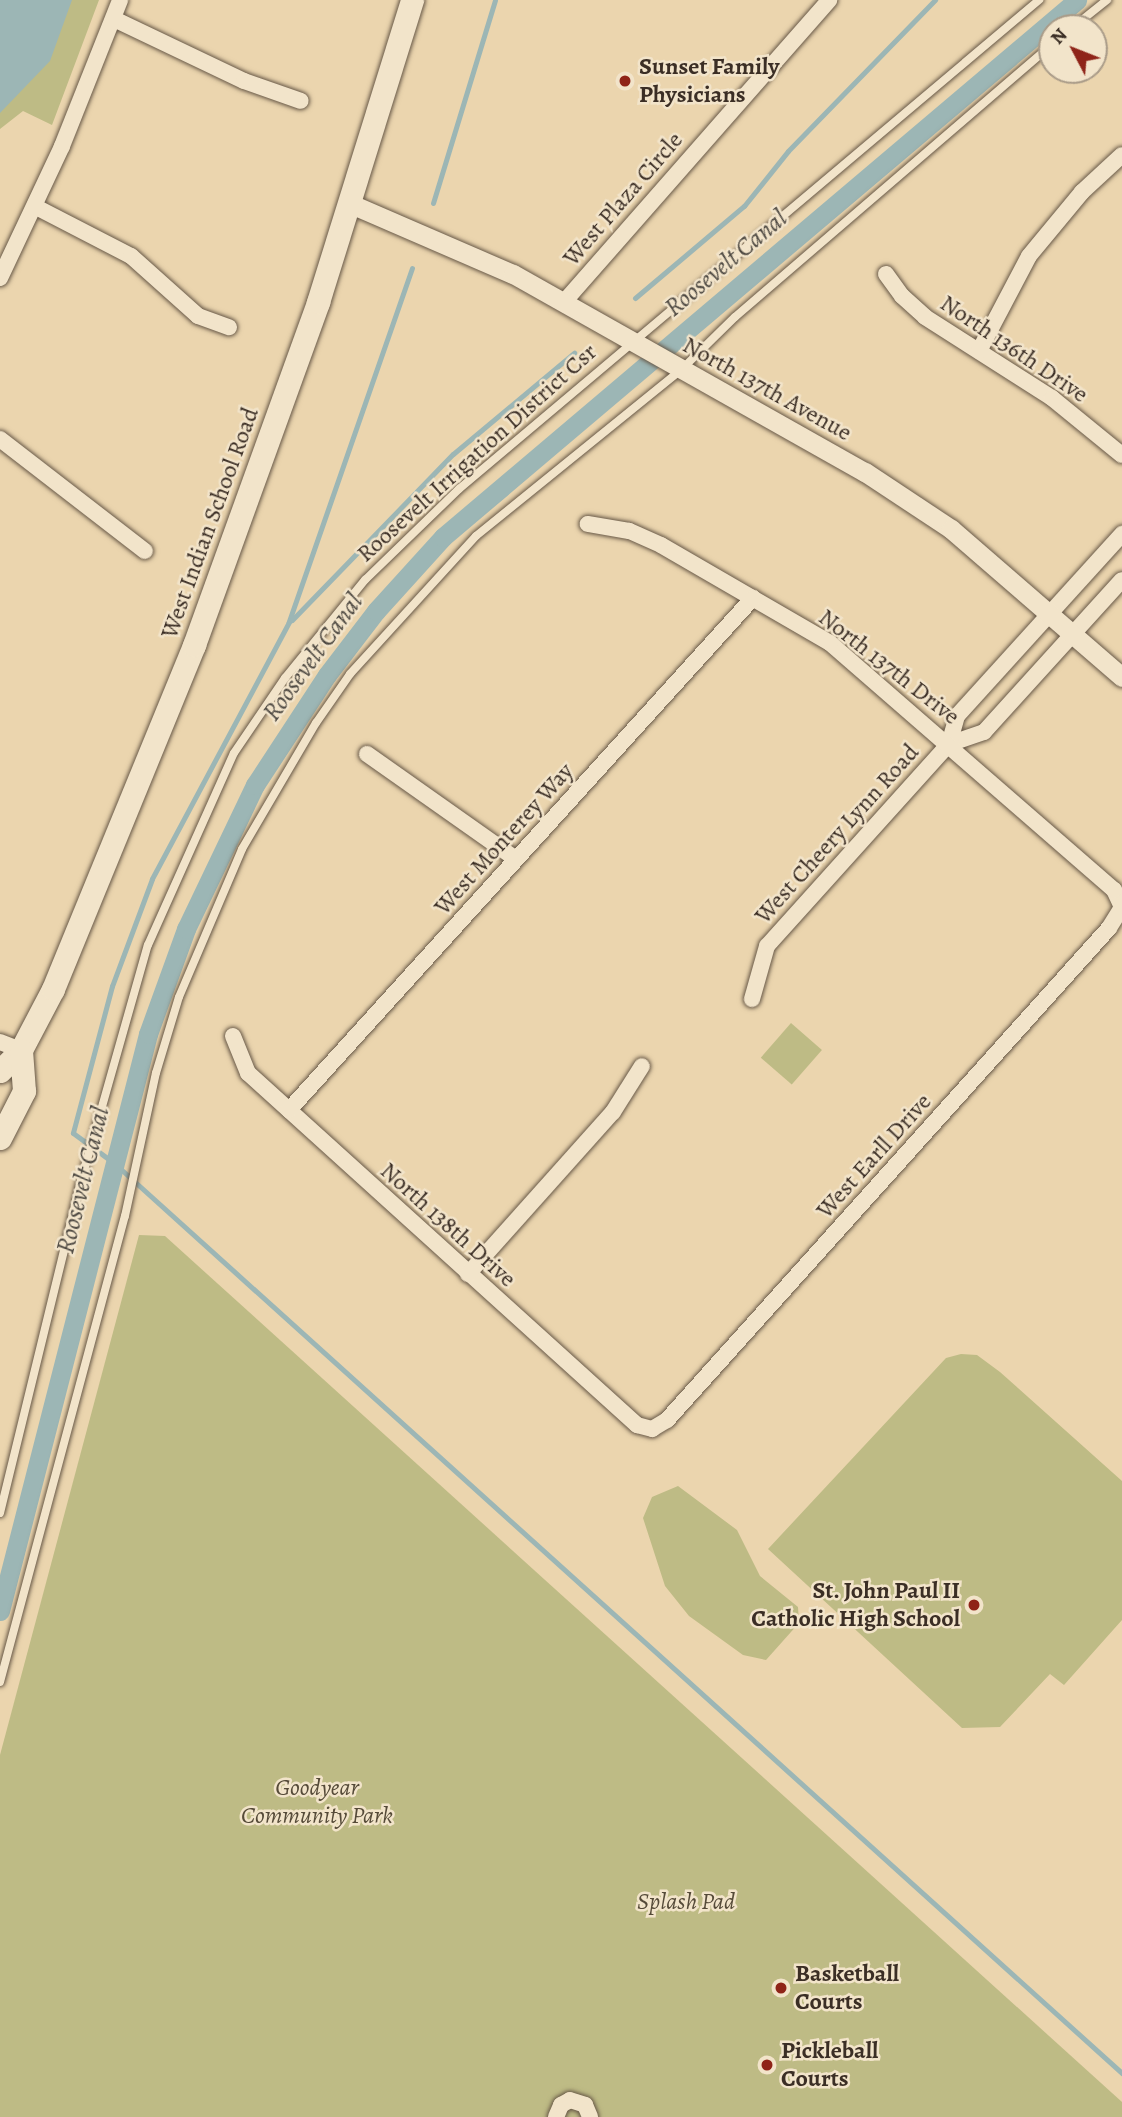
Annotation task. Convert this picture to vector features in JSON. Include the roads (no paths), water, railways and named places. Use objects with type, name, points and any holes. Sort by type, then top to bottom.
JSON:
[{"type":"main road","name":"West Indian School Road","points":[[0,1071],[10,1046],[53,989],[194,645],[351,204],[412,0]]},
{"type":"main road","points":[[0,1138],[24,1091],[10,1046]]},
{"type":"street","points":[[0,278],[4,260],[36,207],[120,0]]},
{"type":"street","name":"West Plaza Circle","points":[[564,302],[828,0]]},
{"type":"street","points":[[114,19],[244,81],[301,101]]},
{"type":"street","points":[[979,351],[1029,257],[1082,192],[1122,155]]},
{"type":"street","name":"North 137th Avenue","points":[[351,204],[439,240],[564,302],[909,500],[1051,613],[1122,677]]},
{"type":"street","points":[[36,207],[131,256],[198,316],[229,327]]},
{"type":"street","name":"North 136th Drive","points":[[886,274],[913,307],[1052,398],[1122,456]]},
{"type":"street","points":[[0,439],[145,551]]},
{"type":"street","name":"North 137th Drive","points":[[588,524],[629,531],[661,545],[830,643],[1114,890],[1122,907]]},
{"type":"street","name":"West Cheery Lynn Road","points":[[752,999],[767,946],[949,744],[957,716],[1122,534]]},
{"type":"street","name":"West Cheery Lynn Road","points":[[949,744],[984,732],[1122,580]]},
{"type":"street","name":"West Monterey Way","points":[[289,1110],[753,598]]},
{"type":"street","points":[[366,754],[516,859]]},
{"type":"street","name":"West Earll Drive","points":[[652,1429],[667,1420],[1100,939],[1122,907]]},
{"type":"street","name":"North 138th Drive","points":[[233,1036],[248,1073],[638,1425],[652,1429]]},
{"type":"street","points":[[468,1274],[613,1112],[642,1066]]},
{"type":"street","points":[[556,2117],[561,2105],[576,2100],[585,2105],[590,2117]]},
{"type":"lane","name":"Roosevelt Irrigation District Csr","points":[[0,1513],[81,1181],[148,945],[234,753],[285,678],[365,580],[459,489],[636,343],[1039,0]]},
{"type":"lane","points":[[1090,14],[1107,0]]},
{"type":"lane","points":[[0,1682],[125,1216],[156,1073],[197,948],[242,849],[279,781],[350,674],[475,536],[679,367],[1038,56]]},
{"type":"water","points":[[0,0],[72,0],[50,61],[0,113]]},
{"type":"waterway","points":[[433,203],[495,0]]},
{"type":"waterway","points":[[635,298],[744,206],[788,151],[935,0]]},
{"type":"waterway","name":"Roosevelt Canal","points":[[0,1611],[148,1034],[186,929],[255,785],[327,675],[376,611],[443,537],[1077,0]]},
{"type":"waterway","points":[[412,268],[289,622],[152,879],[112,986],[73,1133],[114,1163],[1122,2073]]},
{"type":"waterway","points":[[292,620],[453,454],[574,353]]},
{"type":"place","name":"Sunset Family Physicians","points":[[625,81]]},
{"type":"place","name":"St. John Paul II Catholic High School","points":[[974,1605]]},
{"type":"place","name":"Basketball Courts","points":[[781,1988]]},
{"type":"place","name":"Pickleball Courts","points":[[767,2065]]},
{"type":"park label","name":"Goodyear Community Park","points":[[317,1802]]},
{"type":"park label","name":"Splash Pad","points":[[686,1902]]}]
